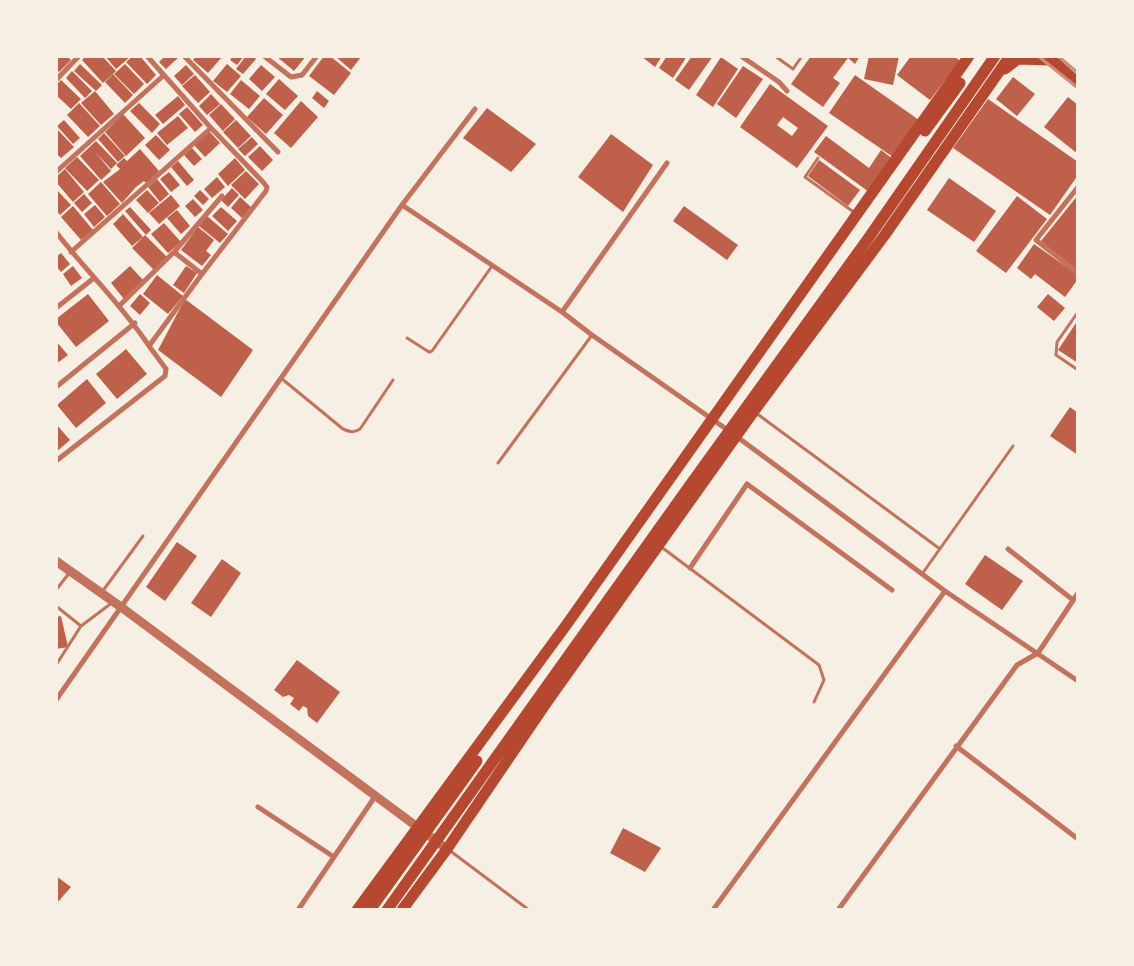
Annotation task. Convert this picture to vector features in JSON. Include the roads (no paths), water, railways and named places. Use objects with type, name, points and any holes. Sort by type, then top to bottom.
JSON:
[{"type":"main road","points":[[357,910],[567,624],[969,56]]},
{"type":"main road","points":[[370,910],[574,627],[978,56]]},
{"type":"main road","points":[[387,910],[724,436],[867,240],[995,56]]},
{"type":"main road","points":[[402,910],[447,849],[547,702],[660,546],[754,411],[884,236],[1010,56]]},
{"type":"main road","points":[[998,74],[1018,59],[1050,58],[1078,83]]},
{"type":"main road","points":[[935,104],[961,126]]},
{"type":"street","points":[[56,80],[79,56]]},
{"type":"street","points":[[147,56],[267,187],[266,191],[149,346]]},
{"type":"street","points":[[184,56],[278,152]]},
{"type":"street","points":[[264,56],[291,77],[302,75],[317,56]]},
{"type":"street","points":[[742,56],[779,82],[787,91]]},
{"type":"street","points":[[56,172],[164,75]]},
{"type":"street","points":[[56,700],[117,604],[281,378],[402,205],[474,109]]},
{"type":"street","points":[[71,252],[211,128]]},
{"type":"street","points":[[562,312],[667,163]]},
{"type":"street","points":[[1078,187],[1036,240],[1078,273]]},
{"type":"street","points":[[119,306],[174,252],[222,196]]},
{"type":"street","points":[[402,205],[562,312],[592,335],[713,418],[945,591],[1078,681]]},
{"type":"street","points":[[56,232],[71,252],[134,323],[166,369],[165,376],[56,461]]},
{"type":"street","points":[[174,252],[202,274]]},
{"type":"street","points":[[56,308],[94,278]]},
{"type":"street","points":[[56,387],[134,323]]},
{"type":"street","points":[[690,568],[747,484],[892,590]]},
{"type":"street","points":[[1008,550],[1073,600]]},
{"type":"street","points":[[56,561],[117,604],[447,849]]},
{"type":"street","points":[[713,910],[945,591]]},
{"type":"street","points":[[838,910],[1017,665],[1038,653],[1078,593]]},
{"type":"street","points":[[956,746],[1078,839]]},
{"type":"street","points":[[298,910],[376,795]]},
{"type":"street","points":[[258,807],[334,856]]},
{"type":"lane","points":[[775,56],[793,69],[802,56]]},
{"type":"lane","points":[[818,158],[805,177],[858,215]]},
{"type":"lane","points":[[407,338],[429,352],[432,351],[493,266]]},
{"type":"lane","points":[[1078,312],[1057,342],[1056,355],[1078,370]]},
{"type":"lane","points":[[498,464],[592,335]]},
{"type":"lane","points":[[281,378],[343,429],[350,432],[356,432],[360,429],[393,380]]},
{"type":"lane","points":[[754,411],[940,549]]},
{"type":"lane","points":[[922,574],[1013,446]]},
{"type":"lane","points":[[101,593],[143,536]]},
{"type":"lane","points":[[660,546],[819,665],[824,680],[814,702]]},
{"type":"lane","points":[[56,590],[70,572]]},
{"type":"lane","points":[[56,665],[81,626],[117,604]]},
{"type":"lane","points":[[56,606],[81,626]]},
{"type":"lane","points":[[447,849],[529,910]]},
{"type":"railway","points":[[1038,56],[1078,88]]},
{"type":"railway","points":[[1058,56],[1078,73]]}]
